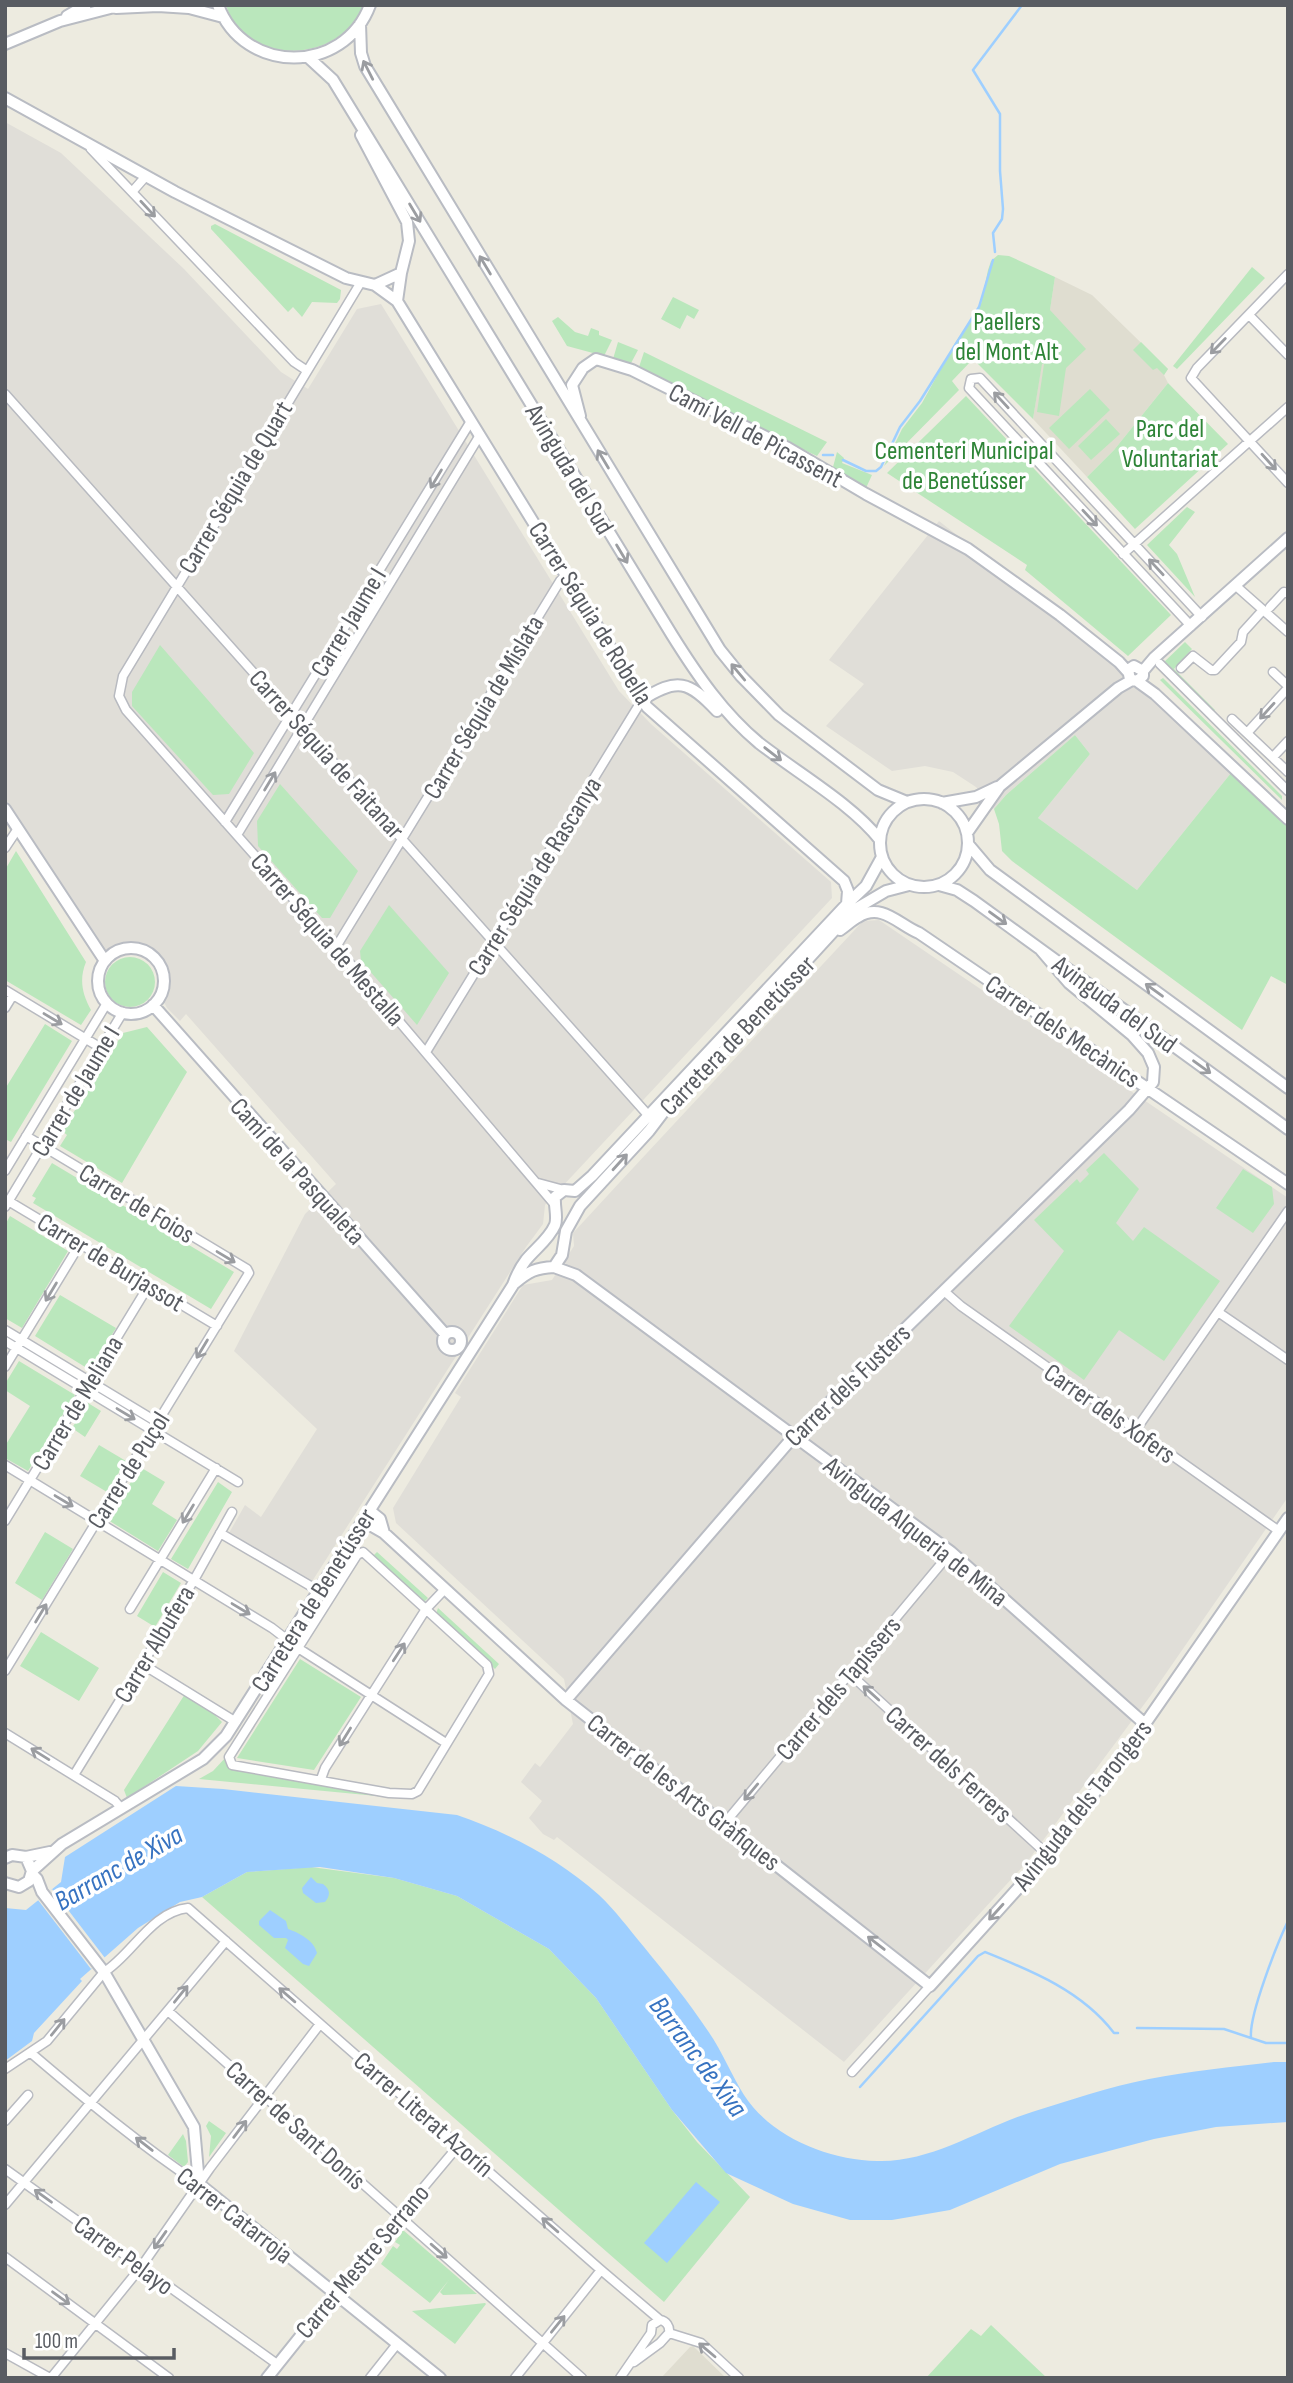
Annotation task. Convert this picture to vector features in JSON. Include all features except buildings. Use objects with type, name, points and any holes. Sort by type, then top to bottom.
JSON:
[{"type":"street","points":[[60,21],[86,5]]},
{"type":"street","points":[[218,5],[223,18],[238,37],[259,51],[283,58],[307,58],[337,46],[360,24],[370,5]]},
{"type":"street","points":[[5,44],[60,21],[119,6],[189,8],[223,18]]},
{"type":"street","name":"Avinguda del Sud","points":[[360,24],[361,53],[365,66],[700,620],[741,676],[795,729],[878,790],[907,802]]},
{"type":"street","points":[[5,52],[23,37]]},
{"type":"street","name":"Avinguda del Sud","points":[[307,58],[333,80],[672,635],[715,698],[740,726],[796,772],[858,817],[880,840]]},
{"type":"street","points":[[5,98],[146,176],[339,274],[374,285],[401,273]]},
{"type":"street","points":[[354,113],[365,145],[407,222],[409,241],[397,301]]},
{"type":"street","points":[[84,142],[294,362],[306,370]]},
{"type":"street","points":[[132,192],[146,176]]},
{"type":"street","points":[[1288,274],[1191,375],[1192,380],[1288,483]]},
{"type":"street","name":"Carrer Séquia de Quart","points":[[119,695],[123,676],[176,585],[361,282]]},
{"type":"street","name":"Carrer Séquia de Robella","points":[[374,285],[397,301],[647,707],[844,881],[848,891],[847,904]]},
{"type":"street","points":[[1249,314],[1288,355]]},
{"type":"street","name":"Camí Vell de Picassent","points":[[581,422],[572,385],[583,368],[596,359],[632,370],[788,448],[866,495],[949,539],[1005,574],[1135,674],[1288,819]]},
{"type":"street","points":[[1191,626],[969,388],[971,379],[980,378],[1202,617]]},
{"type":"street","name":"Carrer Séquia de Faitanar","points":[[5,394],[648,1115]]},
{"type":"street","points":[[1123,554],[1288,407]]},
{"type":"street","name":"Carrer Jaume I","points":[[225,822],[471,421]]},
{"type":"street","name":"Carrer Jaume I","points":[[237,835],[480,435]]},
{"type":"street","points":[[942,803],[976,797],[1000,786],[1135,674],[1157,661],[1191,626],[1288,538]]},
{"type":"street","name":"Carrer Séquia de Mislata","points":[[336,947],[559,581],[568,576]]},
{"type":"street","points":[[1236,586],[1266,609],[1288,632]]},
{"type":"street","points":[[1181,668],[1194,656],[1211,670],[1215,670],[1241,642],[1243,632],[1284,592],[1288,593]]},
{"type":"street","points":[[1157,661],[1288,791]]},
{"type":"street","points":[[1247,733],[1288,687],[1273,672]]},
{"type":"street","points":[[642,700],[670,684],[689,686],[701,694],[721,716],[740,726]]},
{"type":"street","name":"Carrer Séquia de Mestalla","points":[[119,695],[126,710],[336,947],[555,1205]]},
{"type":"street","name":"Carrer Séquia de Rascanya","points":[[426,1052],[642,700]]},
{"type":"street","points":[[1231,719],[1288,772]]},
{"type":"street","points":[[1273,757],[1288,741]]},
{"type":"street","points":[[967,838],[1000,786]]},
{"type":"street","points":[[930,800],[942,803],[962,820],[967,838],[966,857],[960,869],[940,885],[909,885],[888,869],[882,857],[880,840],[888,817],[907,802],[930,800]]},
{"type":"street","points":[[5,809],[105,961]]},
{"type":"street","points":[[5,848],[17,830]]},
{"type":"street","name":"Avinguda del Sud","points":[[967,838],[990,870],[1288,1088]]},
{"type":"street","name":"Carretera de Benetússer","points":[[12,1887],[32,1872],[50,1852],[203,1759],[215,1749],[236,1723],[370,1511],[465,1350],[513,1285],[527,1258],[537,1250],[555,1225],[555,1197],[592,1176],[866,887],[882,857]]},
{"type":"street","name":"Carretera de Benetússer","points":[[513,1285],[527,1273],[548,1267],[562,1255],[566,1231],[580,1206],[649,1131],[668,1106],[699,1077],[852,911],[886,891],[909,885]]},
{"type":"street","name":"Avinguda del Sud","points":[[940,885],[970,897],[1288,1129]]},
{"type":"street","name":"Carrer dels Mecànics","points":[[832,934],[860,916],[873,911],[884,912],[1288,1184]]},
{"type":"street","points":[[134,948],[154,956],[164,975],[160,997],[144,1011],[133,1013],[122,1012],[107,1003],[99,982],[105,961],[113,953],[134,948]]},
{"type":"street","points":[[1040,948],[1069,984],[1132,1035],[1148,1053],[1152,1060],[1154,1076],[1148,1089]]},
{"type":"street","points":[[5,1008],[9,992],[101,1048]]},
{"type":"street","name":"Carrer de Jaume I","points":[[5,1171],[107,1003]]},
{"type":"street","name":"Camí de la Pasqualeta","points":[[153,1005],[445,1335],[443,1343],[446,1349],[465,1350]]},
{"type":"street","name":"Carrer de Jaume I","points":[[6,1202],[122,1012]]},
{"type":"street","points":[[1135,1080],[1145,1077],[1152,1060]]},
{"type":"street","name":"Carrer dels Fusters","points":[[566,1700],[795,1436],[1148,1089]]},
{"type":"street","name":"Carrer de Foios","points":[[26,1136],[247,1269]]},
{"type":"street","points":[[538,1183],[569,1190],[580,1199],[580,1206]]},
{"type":"street","name":"Carrer de Burjassot","points":[[6,1202],[217,1326]]},
{"type":"street","points":[[1135,1431],[1288,1212]]},
{"type":"street","points":[[5,1367],[80,1244]]},
{"type":"street","points":[[537,1250],[536,1257],[548,1267]]},
{"type":"street","name":"Avinguda Alqueria de Mina","points":[[562,1255],[576,1275],[951,1552],[1145,1724]]},
{"type":"street","name":"Avinguda Alqueria de Mina","points":[[548,1267],[576,1275]]},
{"type":"street","name":"Carrer de Puçol","points":[[5,1670],[217,1326],[247,1275],[247,1269]]},
{"type":"street","name":"Carrer de Meliana","points":[[5,1521],[149,1285]]},
{"type":"street","name":"Carrer dels Xofers","points":[[944,1291],[1135,1431],[1279,1531]]},
{"type":"street","points":[[1218,1312],[1288,1360]]},
{"type":"street","points":[[5,1329],[88,1386]]},
{"type":"street","points":[[5,1341],[155,1426],[238,1482]]},
{"type":"street","points":[[5,1465],[272,1628],[298,1648],[446,1743]]},
{"type":"street","points":[[130,1609],[216,1468]]},
{"type":"street","name":"Carrer de les Arts Gràfiques","points":[[370,1511],[380,1519],[384,1533]]},
{"type":"street","name":"Carrer Albufera","points":[[74,1775],[194,1580],[232,1512]]},
{"type":"street","name":"Avinguda dels Tarongers","points":[[852,2072],[1048,1855],[1145,1724],[1288,1518]]},
{"type":"street","name":"Carrer de les Arts Gràfiques","points":[[363,1521],[384,1533],[566,1700],[930,1986]]},
{"type":"street","points":[[220,1533],[319,1591]]},
{"type":"street","name":"Carretera de Benetússer","points":[[321,1779],[235,1766],[230,1763],[229,1757],[357,1555],[363,1552],[426,1609]]},
{"type":"street","name":"Carrer dels Tapissers","points":[[724,1824],[951,1552]]},
{"type":"street","points":[[426,1609],[489,1670],[489,1674],[418,1790],[412,1794],[389,1793],[321,1779],[324,1769],[426,1609],[445,1589]]},
{"type":"street","points":[[142,1664],[236,1723]]},
{"type":"street","name":"Carrer dels Ferrers","points":[[850,1674],[1048,1855]]},
{"type":"street","points":[[5,1733],[115,1801],[121,1808]]},
{"type":"street","points":[[5,1846],[32,1865],[32,1872],[43,1894],[100,1968],[144,2039],[194,2127],[199,2184]]},
{"type":"street","name":"Carretera de Benetússer","points":[[5,1858],[12,1854],[22,1856],[50,1852]]},
{"type":"street","points":[[12,1887],[43,1894]]},
{"type":"street","name":"Carrer Literat Azorín","points":[[100,1968],[111,1968],[146,1930],[177,1911],[188,1908],[660,2320]]},
{"type":"street","points":[[5,2205],[226,1941]]},
{"type":"street","points":[[5,2069],[47,2041],[100,1968]]},
{"type":"street","name":"Carrer de Sant Donís","points":[[168,2011],[582,2378]]},
{"type":"street","points":[[5,2353],[51,2378],[141,2267],[199,2184],[320,2024]]},
{"type":"street","name":"Carrer Catarroja","points":[[31,2053],[91,2104],[199,2184],[440,2378]]},
{"type":"street","points":[[5,2121],[28,2095]]},
{"type":"street","name":"Carrer Mestre Serrano","points":[[267,2378],[458,2145]]},
{"type":"street","name":"Carrer Pelayo","points":[[5,2169],[277,2364]]},
{"type":"street","points":[[5,2258],[169,2378]]},
{"type":"street","points":[[515,2378],[601,2270]]},
{"type":"street","points":[[620,2378],[652,2333],[652,2325],[660,2320],[668,2324],[667,2335],[632,2364]]},
{"type":"street","points":[[652,2333],[657,2339],[667,2335],[701,2343],[739,2378]]},
{"type":"street","points":[[370,2378],[397,2343]]},
{"type":"shaded area","points":[[5,122],[61,153],[184,269],[281,372],[308,389],[357,309],[381,304],[619,691],[651,724],[831,882],[832,898],[545,1205],[543,1224],[311,1583],[229,1533],[245,1505],[261,1517],[317,1429],[234,1351],[305,1214],[336,1184],[186,1014],[180,1021],[167,1008],[164,1002],[168,991],[168,971],[155,951],[142,945],[126,943],[103,950],[5,800]]},
{"type":"shaded area","points":[[1055,277],[1092,295],[1168,369],[1164,375],[1168,383],[1114,450],[1087,477],[1033,419]]},
{"type":"shaded area","points":[[939,521],[1135,674],[1231,773],[1137,890],[1038,818],[1090,754],[1075,735],[1006,795],[994,809],[976,787],[953,772],[925,766],[892,771],[826,726],[864,684],[829,660]]},
{"type":"shaded area","points":[[879,920],[1288,1198],[1288,1497],[1151,1695],[1027,1862],[844,2062],[557,1837],[554,1840],[543,1834],[529,1818],[542,1801],[521,1782],[535,1763],[540,1767],[573,1724],[564,1679],[396,1523],[393,1508],[461,1397],[455,1393],[523,1285],[552,1280],[574,1246],[573,1233],[863,921]]},
{"type":"shaded area","points":[[693,2346],[726,2378],[661,2378]]},
{"type":"green space","points":[[226,5],[363,5],[352,25],[335,39],[315,48],[294,51],[272,48],[252,40],[236,26]]},
{"type":"green space","points":[[215,224],[341,290],[340,299],[337,303],[312,302],[302,317],[293,307],[288,312],[211,229]]},
{"type":"green space","name":"Paellers del Mont Alt","points":[[998,255],[1009,256],[1055,277],[1050,310],[1086,349],[1066,368],[1059,416],[1037,412],[1044,364],[1033,419],[973,359],[952,381],[959,390],[884,466],[902,429],[922,403],[955,343],[981,304],[991,261]]},
{"type":"green space","points":[[1252,267],[1265,278],[1177,369],[1173,366]]},
{"type":"green space","points":[[673,297],[699,310],[694,319],[687,315],[680,329],[661,319]]},
{"type":"green space","points":[[558,317],[575,332],[588,336],[591,328],[599,331],[599,335],[612,340],[604,356],[567,346],[552,321]]},
{"type":"green space","points":[[618,342],[638,350],[630,365],[613,359]]},
{"type":"green space","points":[[1141,342],[1168,369],[1164,375],[1157,368],[1153,370],[1133,350]]},
{"type":"green space","points":[[644,352],[827,442],[817,456],[738,419],[639,367]]},
{"type":"green space","name":"Parc del Voluntariat","points":[[1168,383],[1228,444],[1135,529],[1087,477],[1114,450]]},
{"type":"green space","points":[[1090,389],[1110,410],[1069,449],[1049,428]]},
{"type":"green space","name":"Cementeri Municipal de Benetússer","points":[[966,396],[1171,615],[1128,656],[1025,570],[1027,565],[887,473]]},
{"type":"green space","points":[[1106,419],[1120,434],[1091,460],[1078,446]]},
{"type":"green space","points":[[837,452],[844,458],[842,463],[872,475],[866,488],[842,476],[833,467]]},
{"type":"green space","points":[[1187,507],[1195,512],[1169,545],[1177,554],[1195,597],[1147,545]]},
{"type":"green space","points":[[1185,642],[1192,649],[1174,669],[1215,710],[1212,713],[1163,663]]},
{"type":"green space","points":[[160,645],[254,753],[229,794],[213,795],[132,706],[132,692]]},
{"type":"green space","points":[[1163,678],[1282,796],[1282,800],[1160,680]]},
{"type":"green space","points":[[1075,735],[1090,754],[1038,818],[1137,890],[1231,773],[1288,827],[1288,985],[1271,976],[1242,1030],[1002,851],[999,824],[994,809],[1006,795]]},
{"type":"green space","points":[[280,784],[358,871],[330,918],[322,918],[258,846],[257,821]]},
{"type":"green space","points":[[16,851],[86,962],[82,986],[91,1010],[81,1025],[5,980],[5,870]]},
{"type":"green space","points":[[389,905],[449,973],[417,1025],[361,961],[360,951]]},
{"type":"green space","points":[[120,958],[140,958],[154,972],[154,992],[140,1006],[120,1006],[106,992],[106,972]]},
{"type":"green space","points":[[45,1024],[72,1041],[11,1142],[5,1139],[5,1089]]},
{"type":"green space","points":[[147,1027],[187,1072],[122,1183],[60,1146],[67,1135],[62,1131],[123,1033]]},
{"type":"green space","points":[[1104,1153],[1139,1189],[1116,1223],[1133,1241],[1144,1227],[1220,1281],[1164,1361],[1119,1330],[1084,1380],[1009,1326],[1064,1251],[1034,1220],[1077,1179],[1080,1183],[1089,1174],[1086,1170]]},
{"type":"green space","points":[[52,1163],[234,1272],[211,1309],[33,1203],[36,1198],[32,1196]]},
{"type":"green space","points":[[1243,1169],[1272,1187],[1274,1204],[1253,1233],[1216,1208]]},
{"type":"green space","points":[[10,1216],[68,1251],[22,1328],[5,1318],[5,1225]]},
{"type":"green space","points":[[60,1295],[116,1328],[90,1370],[35,1336]]},
{"type":"green space","points":[[19,1361],[75,1395],[28,1471],[5,1458],[5,1446],[30,1406],[5,1390],[5,1384]]},
{"type":"green space","points":[[88,1403],[101,1411],[85,1437],[72,1428]]},
{"type":"green space","points":[[99,1445],[126,1461],[107,1492],[80,1476]]},
{"type":"green space","points":[[140,1467],[165,1482],[152,1504],[177,1520],[158,1551],[108,1520]]},
{"type":"green space","points":[[218,1482],[232,1492],[188,1569],[171,1559]]},
{"type":"green space","points":[[45,1532],[73,1549],[42,1600],[15,1583]]},
{"type":"green space","points":[[377,1552],[428,1598],[422,1601],[373,1556]]},
{"type":"green space","points":[[163,1572],[181,1583],[155,1627],[137,1616]]},
{"type":"green space","points":[[438,1608],[499,1664],[495,1669],[436,1614]]},
{"type":"green space","points":[[41,1632],[99,1668],[79,1701],[20,1666]]},
{"type":"green space","points":[[300,1659],[361,1697],[314,1770],[237,1758]]},
{"type":"green space","points":[[185,1694],[207,1707],[222,1722],[198,1751],[127,1798],[124,1790]]},
{"type":"green space","points":[[226,1757],[227,1766],[232,1769],[312,1782],[325,1787],[331,1784],[387,1797],[199,1779],[213,1771]]},
{"type":"green space","points":[[311,1867],[394,1878],[457,1896],[549,1949],[596,1998],[672,2110],[697,2142],[750,2197],[664,2302],[202,1897],[247,1872]]},
{"type":"green space","points":[[209,2121],[226,2133],[209,2157],[211,2136],[206,2126]]},
{"type":"green space","points":[[183,2134],[188,2162],[184,2167],[168,2155]]},
{"type":"green space","points":[[403,2230],[477,2294],[443,2295],[440,2292],[449,2280],[430,2303],[381,2264],[393,2246],[397,2249],[400,2245],[395,2242]]},
{"type":"green space","points":[[485,2303],[455,2344],[412,2311]]},
{"type":"green space","points":[[991,2325],[1047,2378],[926,2378],[971,2329],[981,2336]]},
{"type":"water","name":"Barranc de Xiva","points":[[176,1786],[457,1815],[495,1830],[550,1858],[599,1895],[669,1978],[718,2046],[755,2110],[785,2134],[821,2151],[858,2160],[897,2160],[937,2151],[1032,2112],[1119,2086],[1180,2074],[1274,2062],[1288,2062],[1288,2122],[1216,2127],[1154,2139],[1060,2164],[950,2210],[892,2220],[850,2220],[793,2204],[726,2173],[672,2110],[596,1998],[549,1949],[457,1896],[394,1878],[320,1867],[247,1872],[202,1897],[180,1902],[138,1928],[80,1979],[82,1981],[34,2033],[32,2041],[5,2061],[5,1908],[26,1910],[61,1882],[65,1857]]},
{"type":"water","points":[[311,1877],[328,1890],[329,1895],[325,1902],[316,1903],[303,1893],[302,1888]]},
{"type":"water","points":[[270,1910],[286,1921],[288,1929],[313,1944],[317,1953],[309,1966],[285,1948],[288,1940],[286,1938],[274,1938],[259,1925],[259,1921]]},
{"type":"water","points":[[696,2182],[720,2202],[667,2263],[644,2243]]},
{"type":"pier","points":[[52,1889],[105,1958],[91,1969],[38,1900]]},
{"type":"waterway","points":[[995,252],[993,233],[1002,219],[1003,209],[1000,114],[973,70],[1022,5]]},
{"type":"waterway","points":[[843,460],[866,471],[876,471],[881,467],[900,427],[920,401],[979,307],[993,260]]},
{"type":"waterway","points":[[823,455],[833,455]]},
{"type":"waterway","points":[[1251,2037],[1259,1997],[1288,1921]]},
{"type":"waterway","points":[[860,2087],[978,1956],[985,1952],[1072,1994],[1087,2005],[1114,2033],[1118,2033]]},
{"type":"waterway","points":[[1137,2028],[1224,2029],[1266,2043],[1288,2043]]}]
